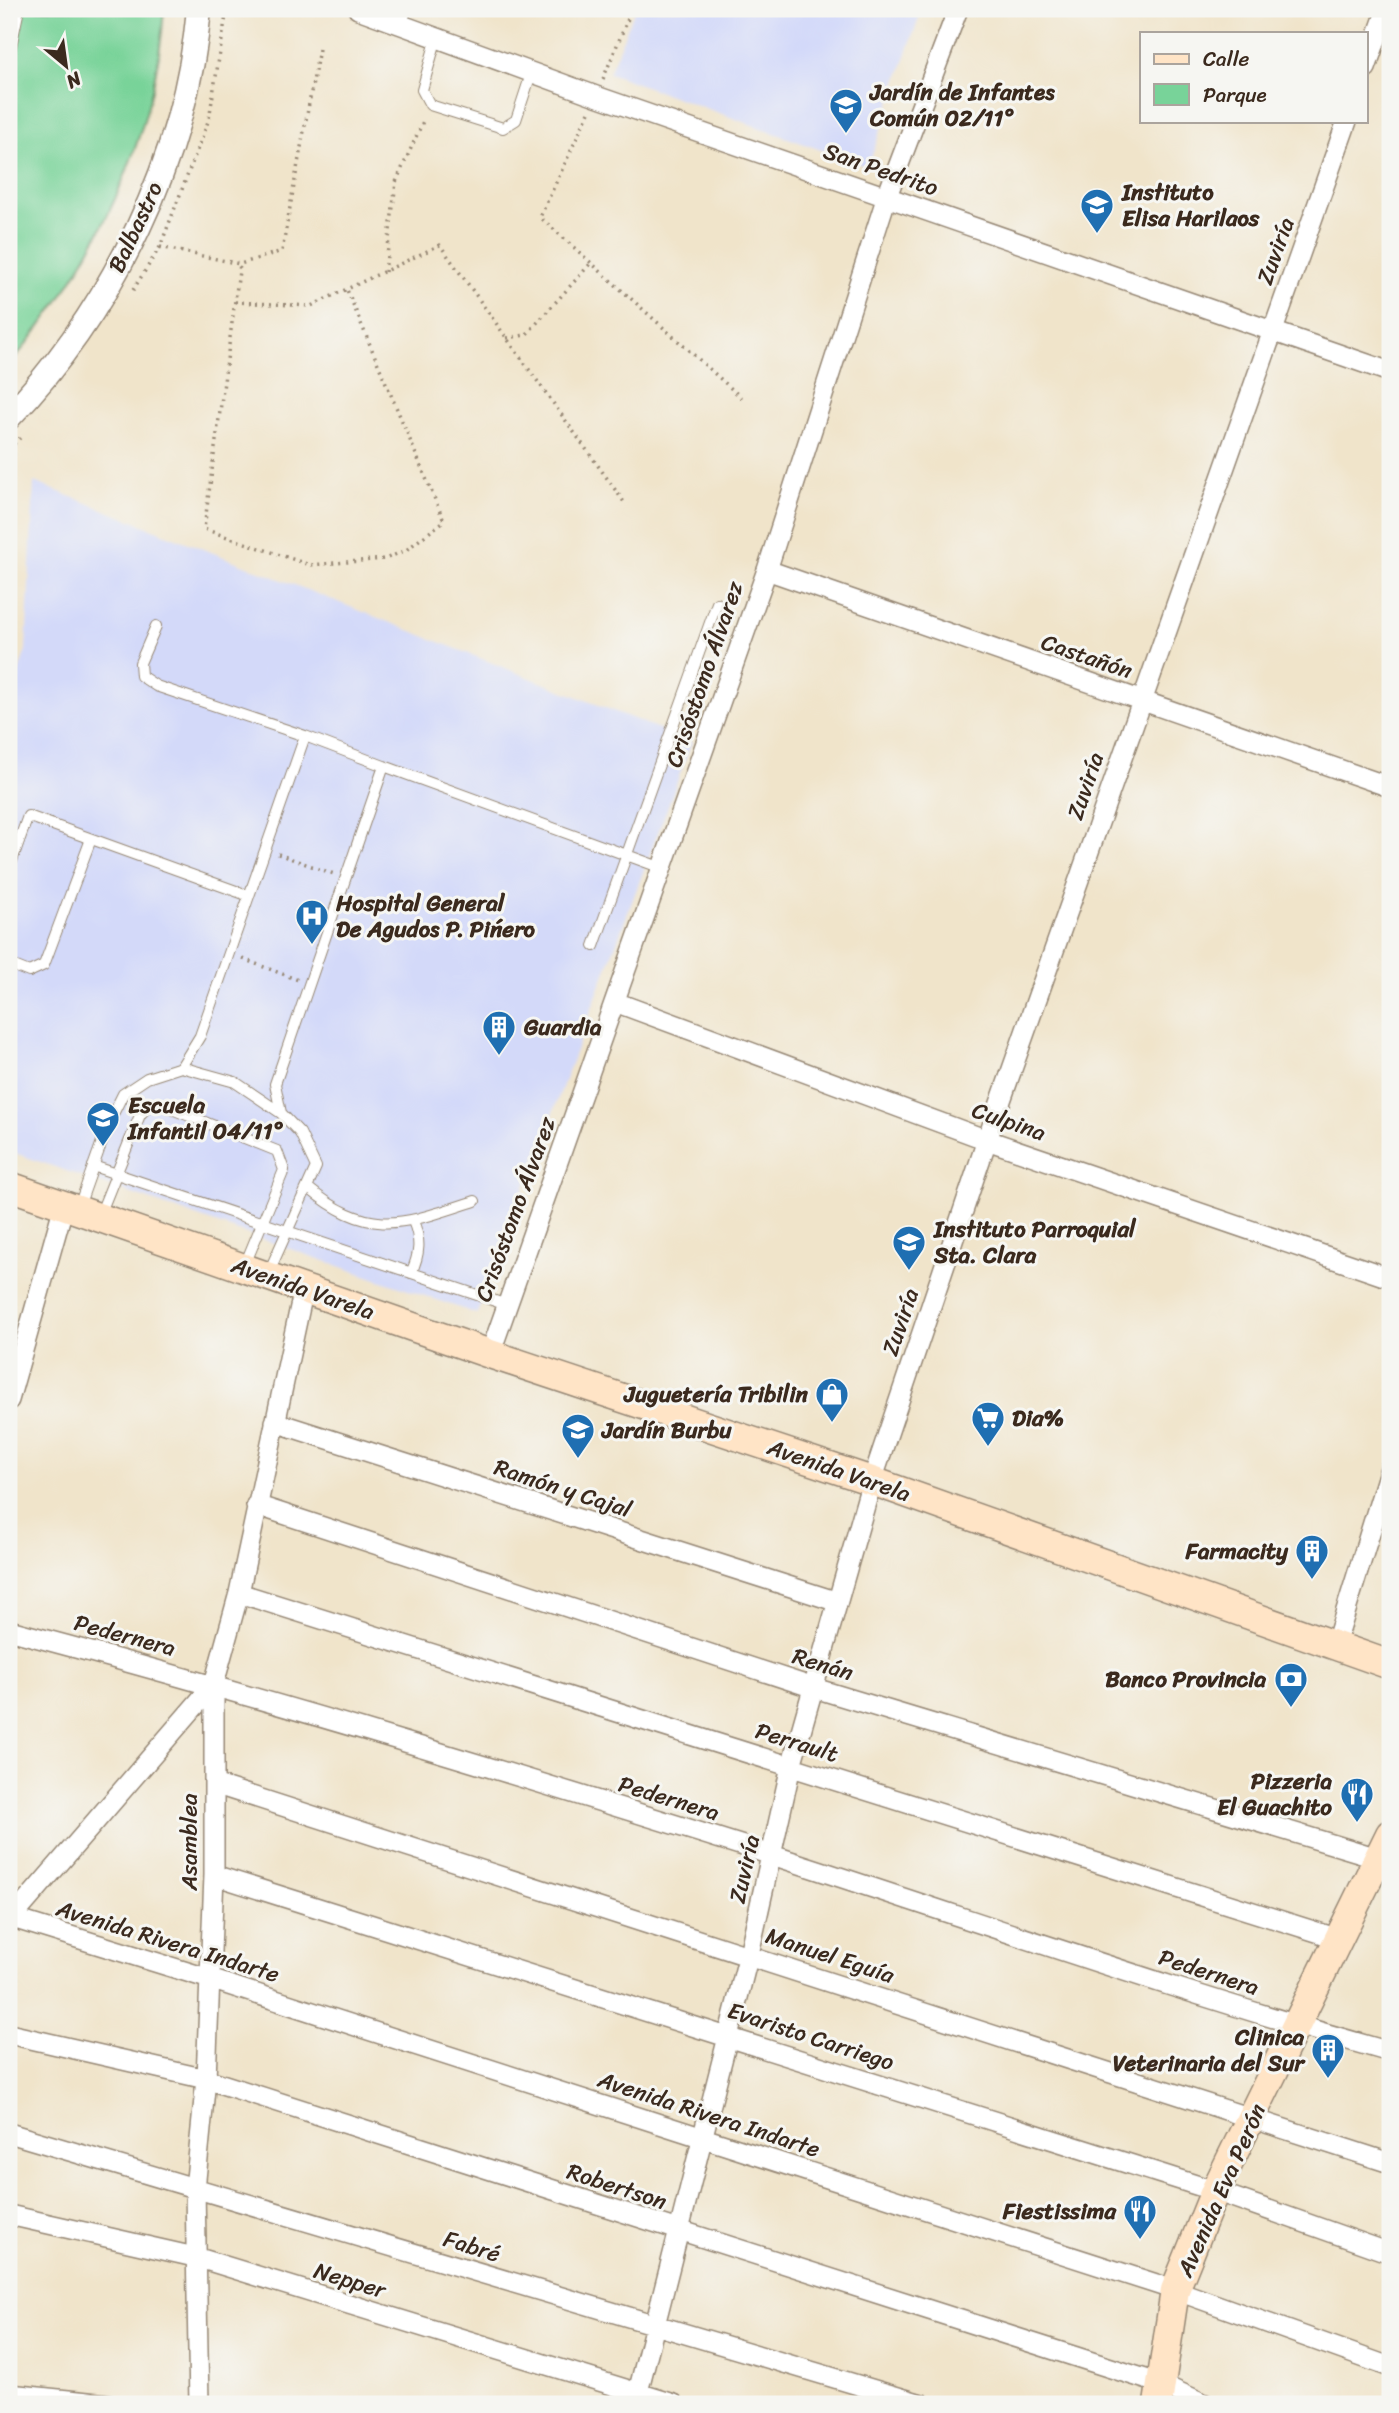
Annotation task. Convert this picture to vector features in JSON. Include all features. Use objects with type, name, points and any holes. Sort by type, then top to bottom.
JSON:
[{"type":"main road","name":"Avenida Varela","points":[[9,1186],[490,1354],[872,1480],[1390,1665]]},
{"type":"main road","name":"Avenida Eva Perón","points":[[1159,2394],[1175,2290],[1215,2191],[1384,1846]]},
{"type":"street","name":"Balbastro","points":[[9,417],[69,345],[107,286],[139,224],[165,160],[185,93],[199,9]]},
{"type":"street","name":"San Pedrito","points":[[358,9],[404,16],[437,37],[596,96],[1390,372]]},
{"type":"street","name":"Crisóstomo Álvarez","points":[[490,1354],[767,570],[887,196],[958,9]]},
{"type":"street","points":[[1368,62],[1387,9]]},
{"type":"street","name":"Zuviría","points":[[636,2399],[749,1954],[811,1687],[872,1480],[987,1140],[1347,122]]},
{"type":"street","name":"Castañón","points":[[767,570],[1390,787]]},
{"type":"street","name":"Culpina","points":[[615,1002],[987,1140],[1390,1278]]},
{"type":"street","points":[[9,1400],[80,1210]]},
{"type":"street","name":"Asamblea","points":[[199,2404],[199,2258],[195,2189],[206,2080],[214,1875],[214,1684],[239,1593],[304,1289]]},
{"type":"street","name":"Ramón y Cajal","points":[[275,1422],[835,1601]]},
{"type":"street","points":[[1335,1646],[1390,1468]]},
{"type":"street","name":"Renán","points":[[256,1504],[811,1687],[1384,1846]]},
{"type":"street","name":"Perrault","points":[[239,1593],[1339,1939]]},
{"type":"street","name":"Pedernera","points":[[9,1630],[214,1684],[773,1856],[1298,2026],[1390,2052]]},
{"type":"street","points":[[10,1918],[214,1684]]},
{"type":"street","name":"Manuel Eguía","points":[[214,1784],[749,1954],[1390,2164]]},
{"type":"street","name":"Evaristo Carriego","points":[[214,1875],[729,2035],[1215,2191],[1390,2253]]},
{"type":"street","name":"Avenida Rivera Indarte","points":[[10,1918],[210,1979],[1175,2290],[1390,2367]]},
{"type":"street","name":"Robertson","points":[[9,2034],[206,2080],[677,2231],[1159,2394],[1205,2404]]},
{"type":"street","name":"Fabré","points":[[9,2133],[922,2404]]},
{"type":"street","name":"Nepper","points":[[9,2214],[199,2258],[636,2399],[674,2404]]},
{"type":"street","points":[[9,2394],[108,2404]]},
{"type":"lane","points":[[9,56],[19,9]]},
{"type":"lane","points":[[437,37],[422,90],[430,105],[503,128],[516,120],[533,71]]},
{"type":"lane","points":[[594,946],[717,603]]},
{"type":"lane","points":[[156,626],[140,663],[141,676],[156,686],[306,736],[662,868]]},
{"type":"lane","points":[[181,1067],[200,1036],[247,895],[306,736]]},
{"type":"lane","points":[[281,1113],[275,1084],[384,766]]},
{"type":"lane","points":[[9,869],[28,816],[247,895]]},
{"type":"lane","points":[[9,964],[29,972],[44,965],[91,839]]},
{"type":"lane","points":[[80,1210],[109,1122],[123,1094],[146,1079],[181,1067],[234,1082],[281,1113],[300,1133],[316,1167],[288,1231],[256,1271]]},
{"type":"lane","points":[[80,1210],[116,1173],[140,1115],[148,1106],[162,1105],[277,1151],[284,1170],[263,1222],[256,1271]]},
{"type":"lane","points":[[93,1166],[507,1305]]},
{"type":"lane","points":[[307,1187],[333,1209],[362,1221],[393,1224],[413,1221],[475,1201]]},
{"type":"lane","points":[[411,1273],[419,1247],[419,1235],[413,1221]]},
{"type":"path","points":[[632,9],[596,96],[540,218],[744,400]]},
{"type":"path","points":[[160,247],[240,264],[282,251],[319,49]]},
{"type":"path","points":[[385,272],[396,182],[425,119]]},
{"type":"path","points":[[235,302],[311,306],[440,245],[624,502]]},
{"type":"path","points":[[508,338],[526,335],[591,263]]},
{"type":"path","points":[[240,264],[204,529],[310,565],[385,559],[405,550],[444,521],[346,290]]},
{"type":"path","points":[[9,614],[11,674]]},
{"type":"path","points":[[264,849],[346,878]]},
{"type":"path","points":[[228,954],[309,984]]},
{"type":"shaded area","points":[[635,9],[922,9],[868,167],[609,73]]},
{"type":"shaded area","name":"Hospital General De Agudos P. Pińero","points":[[34,482],[692,742],[477,1314],[9,1151],[9,701],[26,650]]},
{"type":"green space","points":[[9,9],[164,9],[148,105],[134,153],[115,199],[68,287],[9,365]]},
{"type":"place","name":"Jardín de Infantes Común 02/11°","points":[[846,135]]},
{"type":"place","name":"Instituto Elisa Harilaos","points":[[1097,235]]},
{"type":"place","name":"Hospital General De Agudos P. Pińero","points":[[312,946]]},
{"type":"place","name":"Guardia","points":[[499,1057]]},
{"type":"place","name":"Escuela Infantil 04/11°","points":[[103,1148]]},
{"type":"place","name":"Instituto Parroquial Sta. Clara","points":[[909,1272]]},
{"type":"place","name":"Juguetería Tribilin","points":[[832,1424]]},
{"type":"place","name":"Dia%","points":[[988,1448]]},
{"type":"place","name":"Jardín Burbu","points":[[578,1460]]},
{"type":"place","name":"Farmacity","points":[[1312,1581]]},
{"type":"place","name":"Banco Provincia","points":[[1291,1709]]},
{"type":"place","name":"Pizzeria El Guachito","points":[[1357,1824]]},
{"type":"place","name":"Clinica Veterinaria del Sur","points":[[1328,2080]]},
{"type":"place","name":"Fiestissima","points":[[1140,2241]]}]
